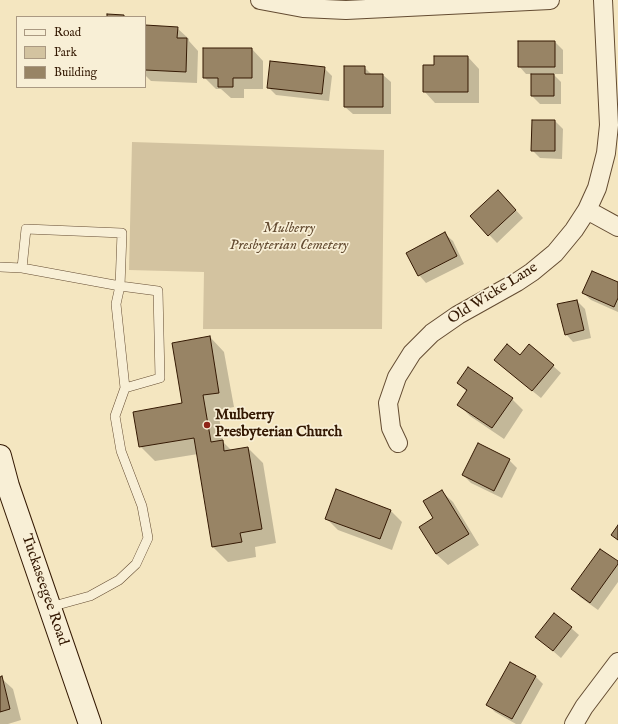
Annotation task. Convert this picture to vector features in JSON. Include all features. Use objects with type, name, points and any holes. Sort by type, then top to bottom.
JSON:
[{"type":"street","points":[[260,0],[303,8],[346,10],[399,4],[550,0]]},
{"type":"street","name":"Old Wicke Lane","points":[[398,443],[391,428],[388,403],[397,377],[412,353],[432,333],[458,315],[517,282],[555,253],[574,230],[597,188],[604,160],[609,125],[603,0]]},
{"type":"street","points":[[586,210],[618,227]]},
{"type":"street","name":"Tuckaseegee Road","points":[[0,456],[8,486],[90,724]]},
{"type":"street","points":[[574,724],[584,707],[618,662]]},
{"type":"lane","points":[[22,268],[26,229],[122,233],[120,286],[116,304],[125,388],[115,416],[121,451],[142,506],[148,538],[136,564],[119,580],[90,596],[50,607]]},
{"type":"lane","points":[[0,267],[22,268],[120,286],[158,291],[160,378],[125,388]]},
{"type":"green space","name":"Mulberry Presbyterian Cemetery","points":[[132,142],[384,150],[382,329],[203,329],[204,272],[129,270]]},
{"type":"building","points":[[107,14],[124,15],[124,16],[107,16]]},
{"type":"building","points":[[146,25],[178,27],[177,38],[187,38],[186,72],[146,70]]},
{"type":"building","points":[[518,41],[555,41],[555,67],[518,67]]},
{"type":"building","points":[[203,48],[252,48],[252,78],[233,78],[233,87],[218,87],[218,78],[203,78]]},
{"type":"building","points":[[434,56],[468,56],[468,92],[423,92],[423,65],[434,65]]},
{"type":"building","points":[[270,61],[325,67],[322,94],[267,88]]},
{"type":"building","points":[[344,66],[365,66],[365,74],[383,74],[383,107],[344,107]]},
{"type":"building","points":[[531,74],[554,74],[554,96],[531,96]]},
{"type":"building","points":[[532,120],[555,120],[555,151],[531,151]]},
{"type":"building","points":[[498,190],[516,210],[488,236],[470,216]]},
{"type":"building","points":[[445,232],[457,256],[418,276],[406,253]]},
{"type":"building","points":[[592,271],[618,282],[618,298],[614,307],[582,293]]},
{"type":"building","points":[[577,300],[584,330],[565,335],[557,304]]},
{"type":"building","points":[[210,336],[219,393],[203,395],[211,442],[223,440],[224,451],[248,447],[262,529],[240,533],[242,542],[212,547],[194,438],[139,447],[133,412],[182,403],[172,343]]},
{"type":"building","points":[[507,344],[520,355],[529,344],[554,365],[532,391],[494,360]]},
{"type":"building","points":[[468,367],[513,398],[492,428],[457,405],[467,390],[457,383]]},
{"type":"building","points":[[478,443],[510,459],[494,491],[462,475]]},
{"type":"building","points":[[336,489],[391,510],[380,539],[325,519]]},
{"type":"building","points":[[442,490],[469,534],[436,554],[419,527],[433,518],[423,501]]},
{"type":"building","points":[[618,525],[618,540],[611,535]]},
{"type":"building","points":[[600,549],[618,561],[618,564],[590,603],[571,589]]},
{"type":"building","points":[[554,613],[572,627],[553,651],[535,637]]},
{"type":"building","points":[[510,662],[536,676],[512,719],[486,705]]},
{"type":"building","points":[[2,676],[10,709],[0,712],[0,677]]},
{"type":"place","name":"Mulberry Presbyterian Church","points":[[207,425]]}]
